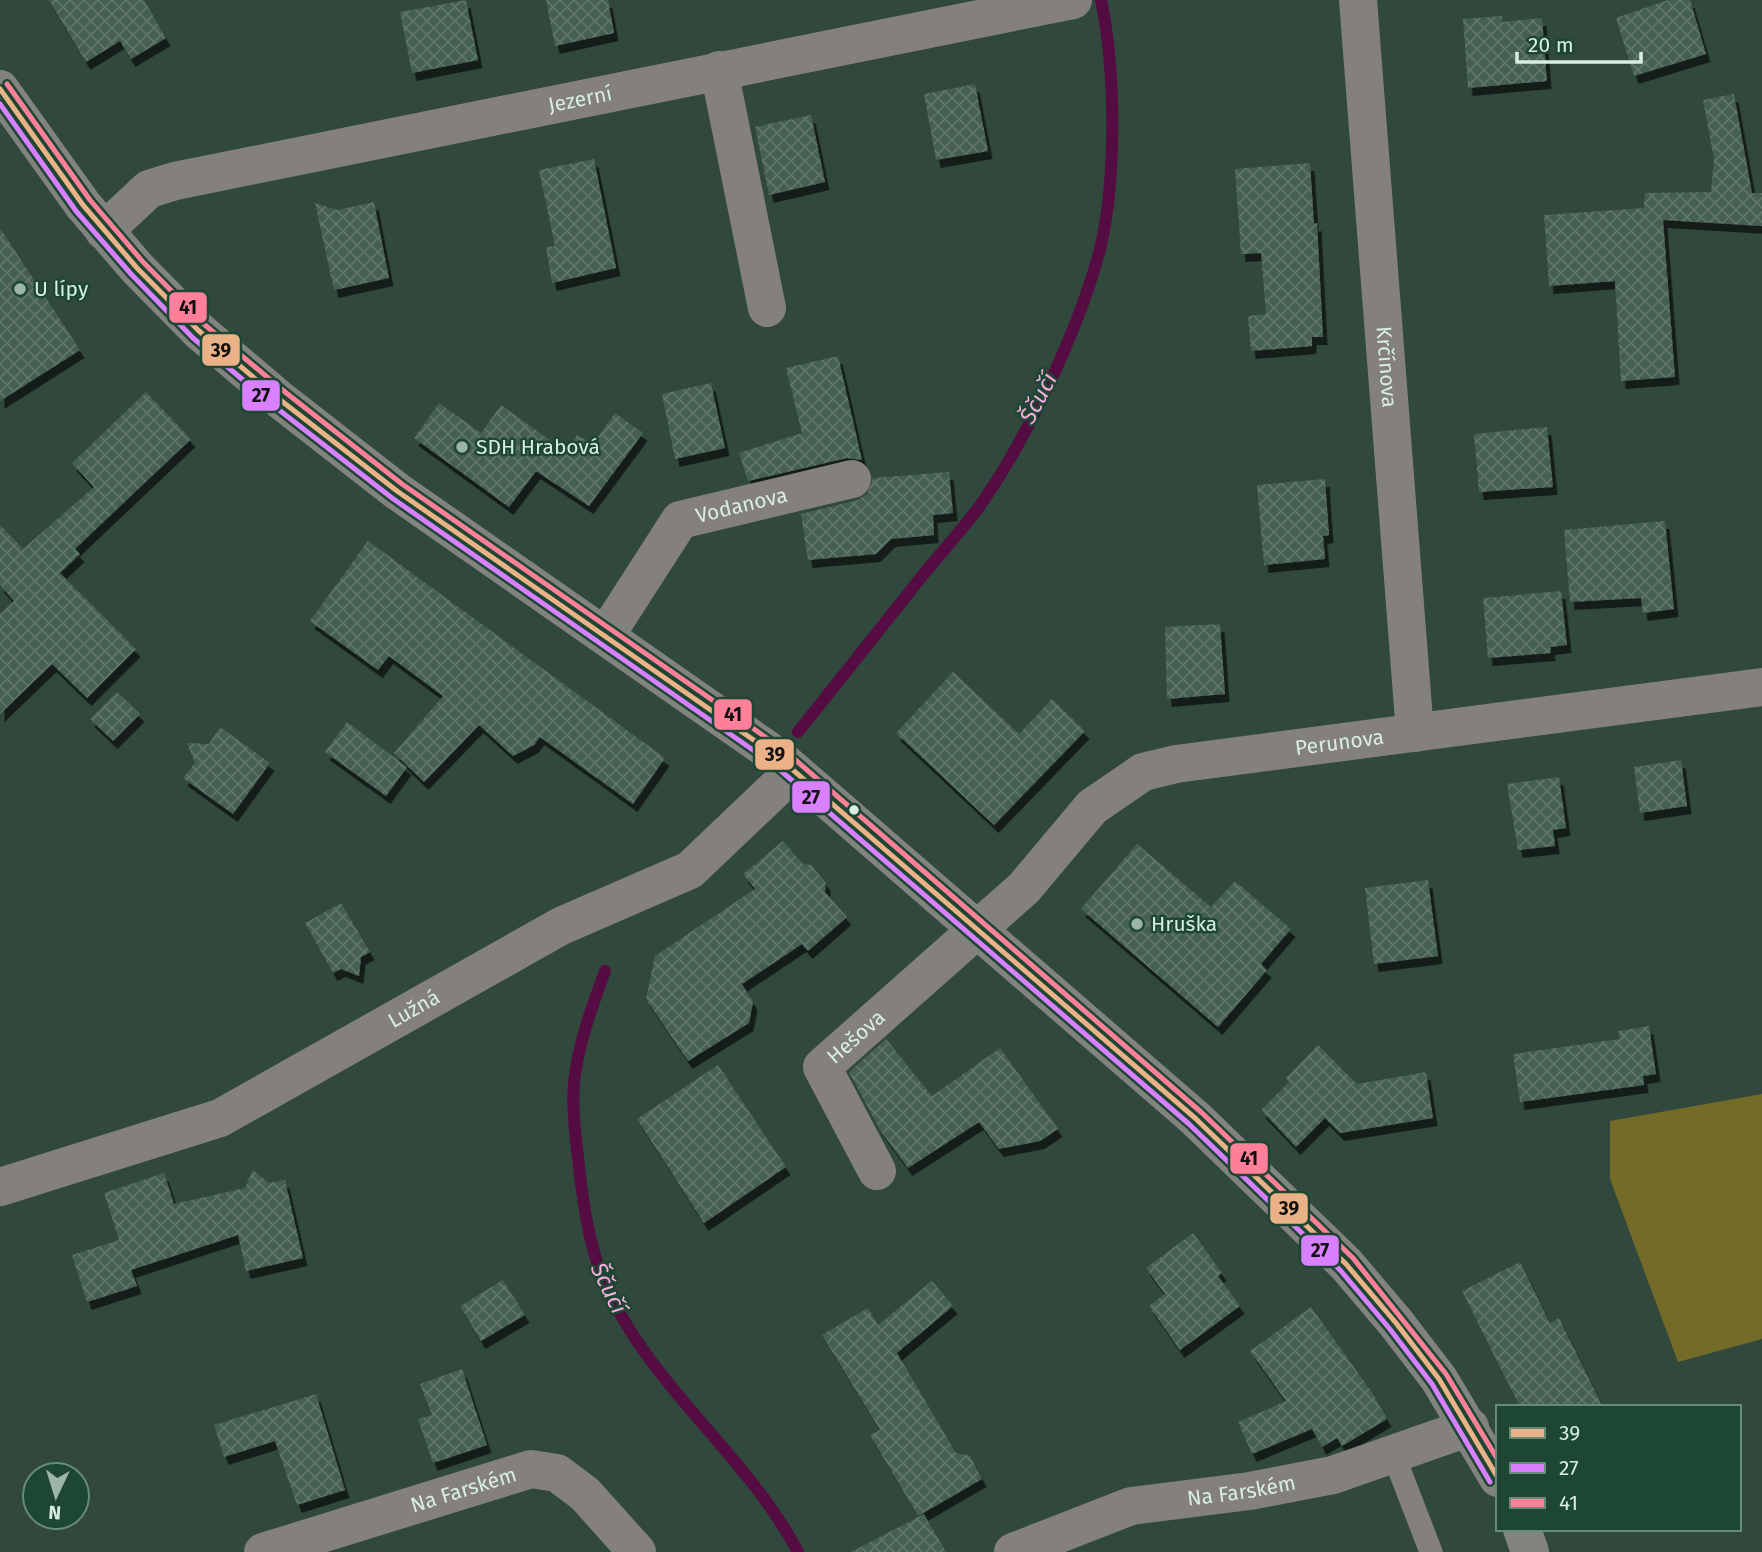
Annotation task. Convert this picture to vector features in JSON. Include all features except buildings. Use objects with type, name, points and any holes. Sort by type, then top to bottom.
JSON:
[{"type":"main road","points":[[0,89],[104,231],[199,331],[320,432],[397,491],[729,720],[794,771],[1195,1118],[1346,1264],[1396,1323],[1470,1427],[1496,1474]]},
{"type":"main road","points":[[1523,1531],[1530,1552]]},
{"type":"street","name":"Krčínova","points":[[1358,0],[1415,733]]},
{"type":"street","name":"Jezerní","points":[[104,231],[149,188],[175,181],[1067,1]]},
{"type":"street","points":[[719,70],[767,308]]},
{"type":"street","name":"Vodanova","points":[[606,635],[680,520],[852,479]]},
{"type":"street","name":"Perunova","points":[[980,930],[1024,887],[1092,807],[1143,772],[1176,764],[1762,687]]},
{"type":"street","name":"Lužná","points":[[0,1187],[220,1118],[561,926],[690,870],[794,771]]},
{"type":"street","name":"Hešova","points":[[877,1171],[822,1067],[980,930]]},
{"type":"street","name":"Na Farském","points":[[1013,1552],[1131,1506],[1294,1483],[1394,1456],[1470,1427]]},
{"type":"street","name":"Na Farském","points":[[264,1552],[531,1469],[557,1473],[585,1494],[637,1552]]},
{"type":"lane","points":[[1394,1456],[1431,1552]]},
{"type":"shaded area","points":[[1762,1094],[1762,1339],[1678,1362],[1610,1179],[1610,1121]]},
{"type":"waterway","name":"Ščučí","points":[[798,732],[986,497],[1003,471],[1051,381],[1078,318],[1098,257],[1109,197],[1112,94],[1101,0]]},
{"type":"waterway","name":"Ščučí","points":[[605,971],[582,1040],[573,1092],[581,1186],[597,1261],[616,1306],[646,1354],[765,1499],[798,1552]]},
{"type":"transit line","name":"41","points":[[7,84],[90,200],[143,262],[205,325],[402,484],[784,750],[1201,1112],[1353,1258],[1446,1374],[1496,1457]]},
{"type":"transit line","name":"39","points":[[0,89],[83,205],[137,268],[199,331],[279,399],[397,491],[778,757],[1195,1118],[1346,1264],[1396,1323],[1439,1379],[1496,1475]]},
{"type":"transit line","name":"27","points":[[0,104],[76,211],[131,274],[193,338],[274,406],[392,498],[773,764],[1189,1124],[1340,1270],[1389,1328],[1432,1384],[1490,1482]]},
{"type":"place","name":"U lípy","points":[[20,289]]},
{"type":"place","name":"SDH Hrabová","points":[[462,447]]},
{"type":"place","name":"Hruška","points":[[1137,924]]}]
